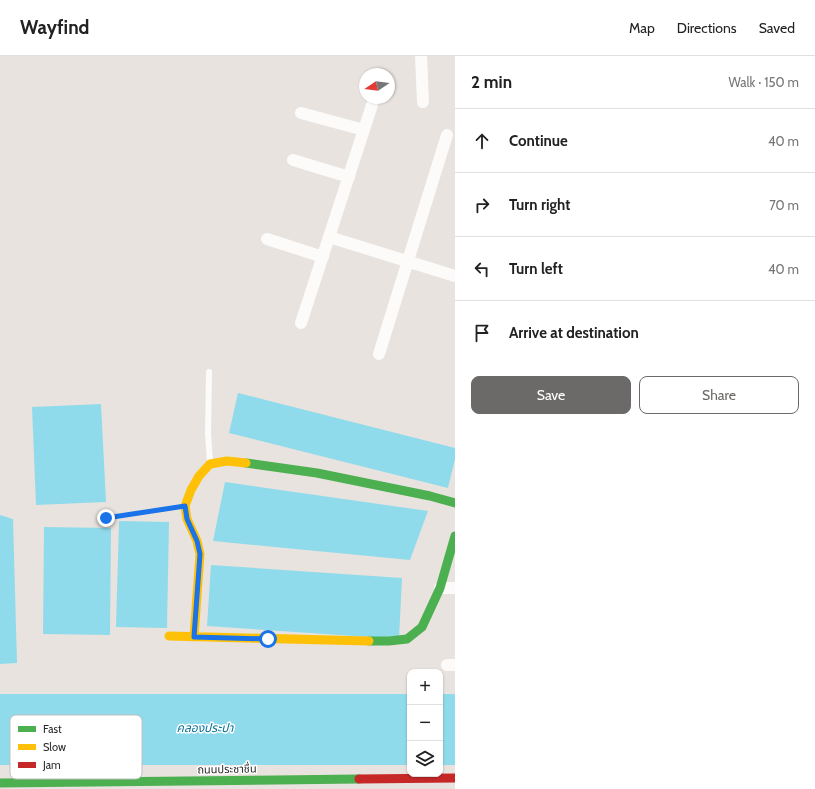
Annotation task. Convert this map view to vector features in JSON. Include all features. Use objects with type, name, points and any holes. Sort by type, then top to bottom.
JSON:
[{"type":"street","points":[[421,56],[423,102]]},
{"type":"street","points":[[301,323],[372,105]]},
{"type":"street","points":[[301,113],[364,130]]},
{"type":"street","points":[[379,354],[447,135]]},
{"type":"street","points":[[293,160],[349,177]]},
{"type":"street","points":[[329,237],[455,276]]},
{"type":"street","points":[[267,239],[323,257]]},
{"type":"street","points":[[194,637],[200,554],[197,541],[187,519],[185,506],[199,476],[210,464],[227,461],[252,463],[317,473],[430,496],[455,503]]},
{"type":"street","points":[[169,636],[389,642],[407,639],[422,626],[440,588],[455,536]]},
{"type":"street","points":[[440,588],[455,588]]},
{"type":"street","name":"ถนนประชาชื่น","points":[[0,784],[45,787],[455,778]]},
{"type":"lane","points":[[209,372],[208,434],[210,464]]},
{"type":"path","points":[[106,518],[185,506]]},
{"type":"water","points":[[238,393],[455,448],[455,459],[448,488],[229,433]]},
{"type":"water","points":[[101,404],[106,502],[36,505],[32,407]]},
{"type":"water","points":[[225,482],[428,511],[410,560],[213,541]]},
{"type":"water","points":[[0,515],[13,519],[17,663],[0,664]]},
{"type":"water","points":[[119,521],[169,522],[167,628],[116,627]]},
{"type":"water","points":[[44,527],[111,528],[110,635],[43,634]]},
{"type":"water","points":[[211,565],[402,578],[399,639],[207,626]]},
{"type":"water","name":"คลองประปา","points":[[0,694],[407,694],[407,765],[142,765],[142,715],[10,715],[10,765],[0,765]]},
{"type":"water","points":[[443,694],[455,694],[455,765],[443,765]]},
{"type":"traffic: fast","points":[[246,463],[317,473],[430,496],[455,503]]},
{"type":"traffic: fast","points":[[369,641],[407,639],[422,627],[440,588],[455,536]]},
{"type":"traffic: fast","points":[[0,783],[359,779]]},
{"type":"traffic: slow","points":[[194,637],[200,554],[197,541],[187,519],[185,506],[191,490],[199,476],[210,464],[227,461],[246,463]]},
{"type":"traffic: slow","points":[[169,636],[369,641]]},
{"type":"traffic: jam","points":[[359,779],[455,778]]},
{"type":"route","points":[[106,518],[185,506],[187,519],[193,530],[200,554],[194,637],[268,639]]}]
